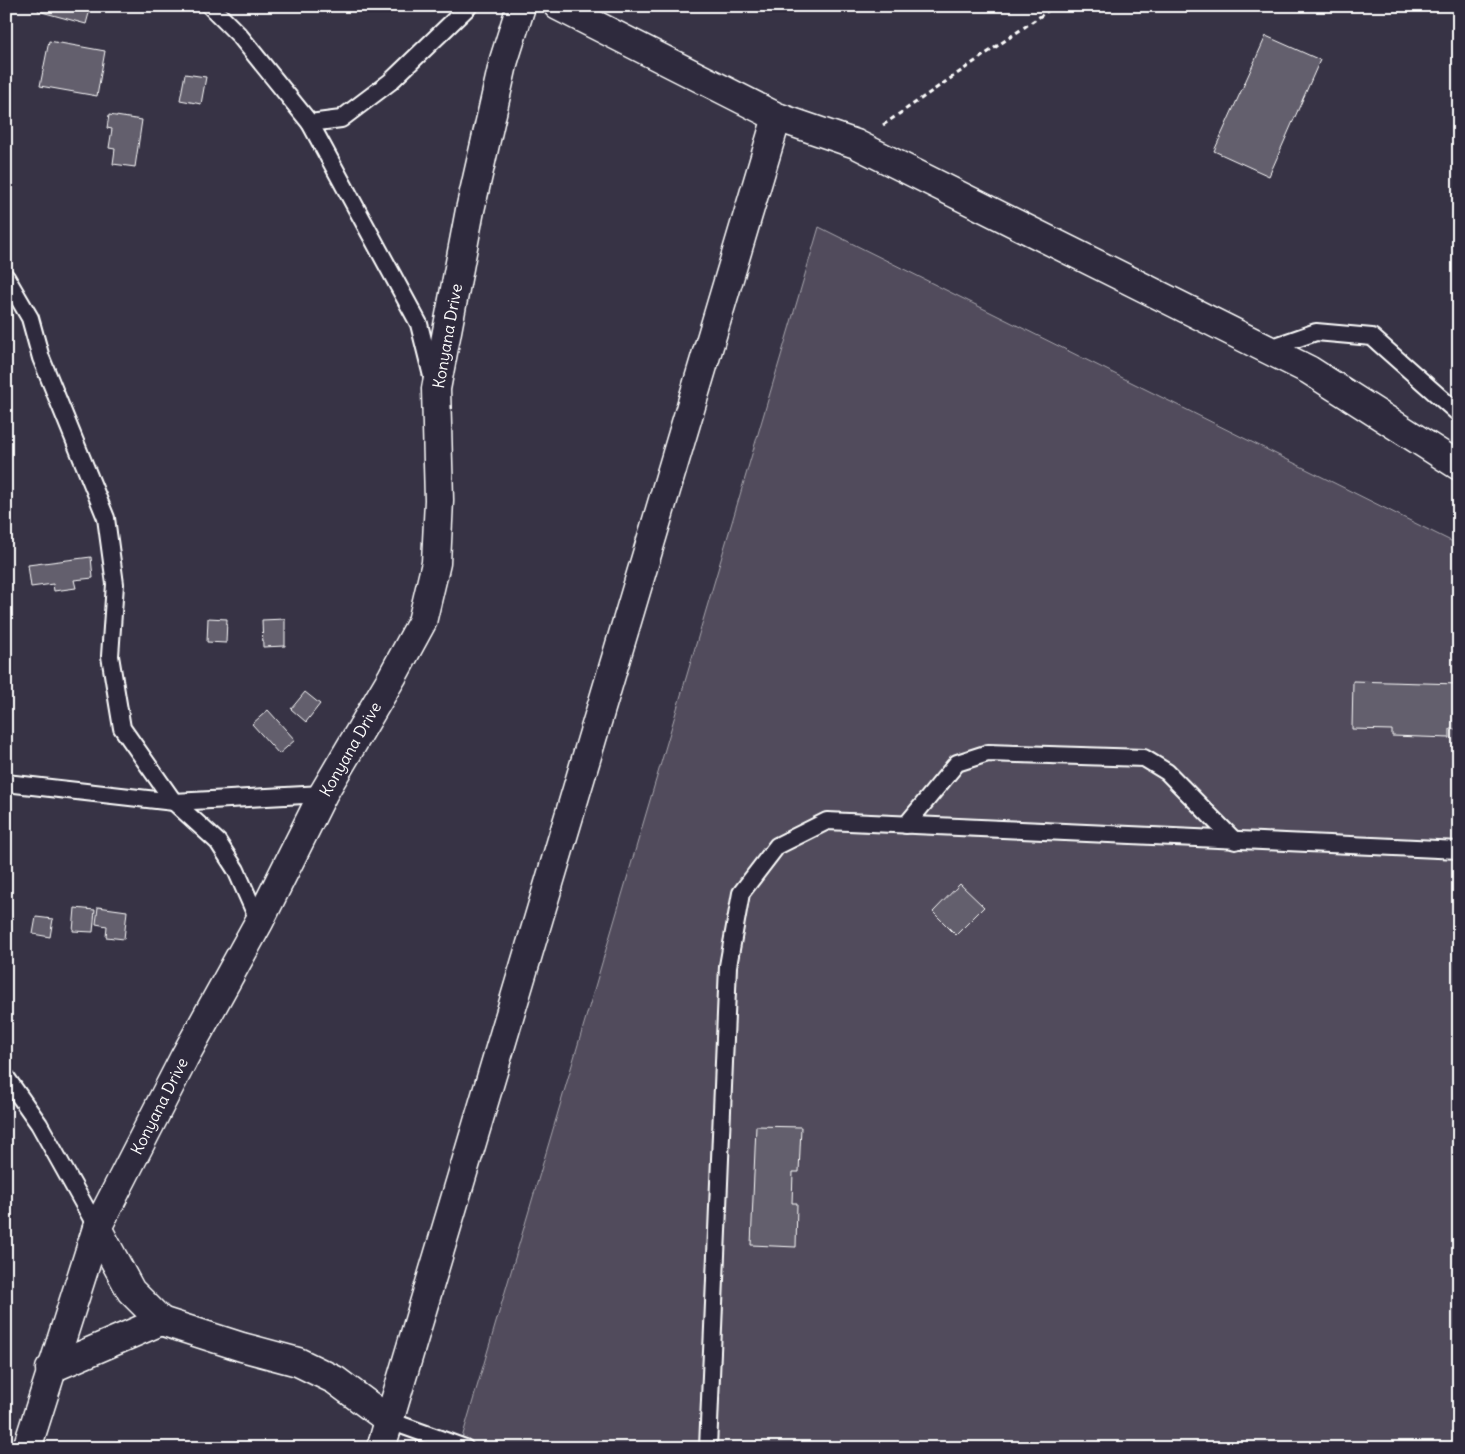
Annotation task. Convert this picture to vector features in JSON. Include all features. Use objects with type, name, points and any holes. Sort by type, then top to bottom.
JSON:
[{"type":"street","name":"Konyana Drive","points":[[26,1448],[97,1228],[323,794],[422,622],[436,563],[438,500],[436,389],[470,210],[504,60],[521,6]]},
{"type":"street","points":[[558,6],[577,18],[777,117],[856,144],[1309,370],[1459,466]]},
{"type":"street","points":[[381,1448],[777,117]]},
{"type":"street","points":[[97,1228],[131,1291],[161,1321],[242,1347],[298,1362],[336,1380],[390,1421]]},
{"type":"street","points":[[50,1369],[161,1321]]},
{"type":"lane","points":[[210,6],[239,35],[310,123],[419,324],[436,389]]},
{"type":"lane","points":[[310,123],[341,119],[390,82],[469,6]]},
{"type":"lane","points":[[6,278],[30,318],[41,358],[106,518],[115,584],[110,656],[122,728],[174,802],[218,842],[236,870],[258,922]]},
{"type":"lane","points":[[1267,349],[1316,332],[1372,337],[1459,414]]},
{"type":"lane","points":[[906,825],[957,763],[988,753],[1144,758],[1167,772],[1236,841]]},
{"type":"lane","points":[[6,783],[174,802],[323,794]]},
{"type":"lane","points":[[708,1448],[728,966],[741,894],[777,846],[827,821],[1459,850]]},
{"type":"lane","points":[[6,1077],[39,1124],[97,1228]]},
{"type":"lane","points":[[390,1421],[465,1448]]},
{"type":"path","points":[[856,144],[1055,6]]},
{"type":"shaded area","points":[[819,227],[1459,545],[1459,1448],[459,1448]]},
{"type":"building","points":[[40,6],[91,6],[86,24],[38,11]]},
{"type":"building","points":[[1266,36],[1320,60],[1269,176],[1214,151]]},
{"type":"building","points":[[49,41],[105,51],[97,96],[40,86]]},
{"type":"building","points":[[185,74],[206,77],[201,104],[180,100]]},
{"type":"building","points":[[109,115],[142,120],[135,167],[113,164],[115,149],[109,148],[112,129],[107,128]]},
{"type":"building","points":[[91,557],[93,578],[74,580],[76,588],[54,591],[53,584],[31,587],[28,565]]},
{"type":"building","points":[[208,618],[227,619],[226,643],[207,642]]},
{"type":"building","points":[[285,619],[285,646],[263,647],[262,620]]},
{"type":"building","points":[[1353,681],[1459,684],[1459,729],[1450,729],[1450,738],[1392,736],[1392,730],[1352,729]]},
{"type":"building","points":[[305,692],[320,704],[306,722],[291,709]]},
{"type":"building","points":[[268,710],[295,740],[279,754],[252,724]]},
{"type":"building","points":[[960,884],[984,907],[956,935],[933,912]]},
{"type":"building","points":[[98,907],[127,911],[124,939],[106,937],[107,926],[96,924]]},
{"type":"building","points":[[75,908],[95,910],[93,932],[73,931]]},
{"type":"building","points":[[36,917],[53,919],[50,937],[33,934]]},
{"type":"building","points":[[756,1126],[801,1127],[799,1172],[793,1172],[792,1203],[797,1203],[796,1247],[751,1245]]}]
